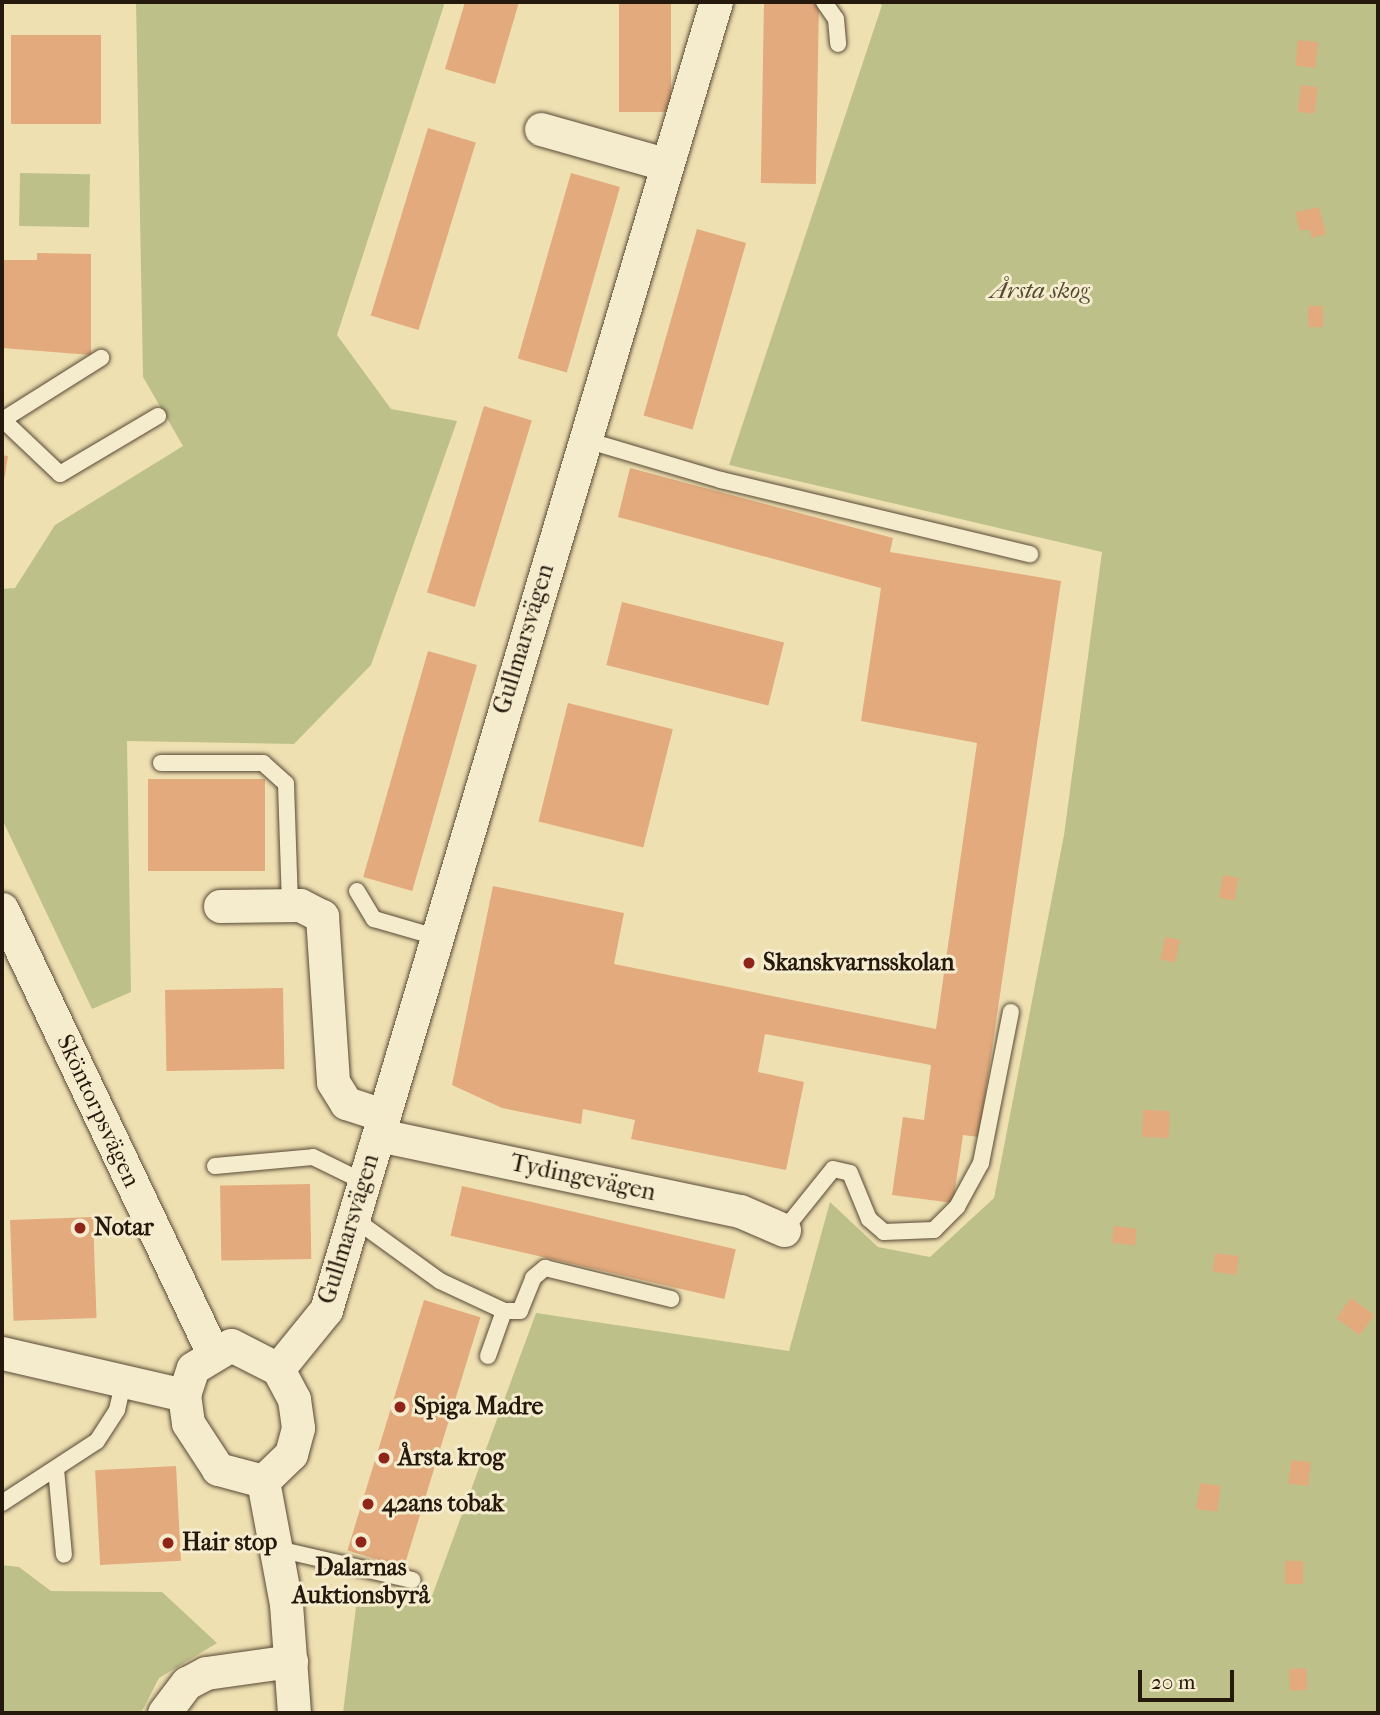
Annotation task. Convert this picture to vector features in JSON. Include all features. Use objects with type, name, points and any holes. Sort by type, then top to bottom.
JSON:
[{"type":"street","name":"Gullmarsvägen","points":[[278,1369],[326,1310],[716,2]]},
{"type":"street","points":[[541,129],[666,164]]},
{"type":"street","points":[[220,906],[290,904],[312,909],[324,926],[333,1082],[346,1103],[381,1125]]},
{"type":"street","name":"Sköntorpsvägen","points":[[4,918],[212,1351]]},
{"type":"street","name":"Tydingevägen","points":[[381,1125],[740,1211],[784,1230]]},
{"type":"street","points":[[231,1345],[278,1369],[294,1399],[298,1428],[291,1454],[263,1481],[218,1469],[197,1446],[184,1395],[193,1368],[212,1351],[231,1345]]},
{"type":"street","points":[[2,1353],[184,1395]]},
{"type":"street","points":[[263,1481],[278,1549],[294,1713]]},
{"type":"street","points":[[164,1713],[187,1683],[206,1673],[291,1661]]},
{"type":"lane","points":[[824,2],[836,19],[838,44]]},
{"type":"lane","points":[[102,358],[3,419],[60,474],[158,415]]},
{"type":"lane","points":[[586,440],[721,480],[1030,554]]},
{"type":"lane","points":[[161,763],[263,763],[286,785],[290,904]]},
{"type":"lane","points":[[357,891],[374,919],[436,937]]},
{"type":"lane","points":[[784,1230],[833,1169],[850,1173],[869,1219],[884,1232],[934,1230],[957,1207],[981,1163],[1012,1012]]},
{"type":"lane","points":[[215,1166],[313,1157],[364,1182]]},
{"type":"lane","points":[[353,1218],[440,1281],[504,1311],[520,1311],[533,1278],[545,1268],[671,1299]]},
{"type":"lane","points":[[488,1356],[504,1311]]},
{"type":"lane","points":[[2,1503],[97,1441],[117,1410],[124,1380]]},
{"type":"lane","points":[[56,1469],[64,1555]]},
{"type":"lane","points":[[278,1549],[412,1580]]},
{"type":"green space","points":[[136,2],[445,2],[337,335],[391,409],[457,421],[371,665],[294,744],[127,741],[131,992],[92,1009],[2,819],[2,589],[15,588],[55,525],[183,446],[143,377]]},
{"type":"green space","name":"Årsta skog","points":[[874,2],[1378,2],[1378,1713],[343,1713],[356,1607],[429,1604],[536,1313],[789,1351],[830,1202],[878,1247],[930,1257],[994,1198],[1064,835],[1102,552],[729,465],[882,5]]},
{"type":"green space","points":[[20,173],[90,174],[89,227],[19,226]]},
{"type":"green space","points":[[2,1565],[19,1567],[51,1591],[162,1592],[217,1643],[159,1678],[141,1713],[2,1713]]},
{"type":"building","points":[[465,2],[519,2],[495,84],[445,69]]},
{"type":"building","points":[[619,2],[671,2],[671,112],[619,112]]},
{"type":"building","points":[[764,2],[819,3],[816,184],[761,183]]},
{"type":"building","points":[[11,35],[101,35],[101,124],[11,124]]},
{"type":"building","points":[[1298,40],[1318,42],[1315,68],[1295,66]]},
{"type":"building","points":[[1301,85],[1318,87],[1315,114],[1298,112]]},
{"type":"building","points":[[428,128],[476,143],[419,330],[371,315]]},
{"type":"building","points":[[571,173],[620,187],[567,373],[518,359]]},
{"type":"building","points":[[1319,207],[1326,234],[1312,238],[1309,229],[1300,231],[1295,212]]},
{"type":"building","points":[[697,229],[746,243],[693,430],[644,415]]},
{"type":"building","points":[[37,253],[91,254],[91,355],[2,348],[2,260],[37,260]]},
{"type":"building","points":[[1308,306],[1323,306],[1323,327],[1308,327]]},
{"type":"building","points":[[484,406],[532,421],[475,607],[427,592]]},
{"type":"building","points":[[2,455],[8,456],[2,493]]},
{"type":"building","points":[[630,468],[893,538],[890,552],[1061,581],[979,1137],[963,1135],[953,1203],[892,1195],[903,1117],[924,1120],[931,1065],[765,1034],[758,1072],[804,1082],[786,1170],[631,1139],[635,1120],[583,1109],[581,1124],[502,1108],[452,1085],[493,886],[624,913],[614,964],[936,1029],[977,743],[861,721],[881,588],[618,517]]},
{"type":"building","points":[[622,602],[784,642],[768,705],[606,665]]},
{"type":"building","points":[[428,651],[477,665],[412,891],[363,877]]},
{"type":"building","points":[[568,703],[673,729],[643,848],[538,821]]},
{"type":"building","points":[[148,779],[265,779],[265,871],[148,871]]},
{"type":"building","points":[[1223,875],[1239,878],[1234,901],[1219,898]]},
{"type":"building","points":[[1165,937],[1180,940],[1175,962],[1161,960]]},
{"type":"building","points":[[283,988],[284,1069],[166,1071],[165,990]]},
{"type":"building","points":[[1143,1110],[1170,1111],[1169,1138],[1142,1137]]},
{"type":"building","points":[[310,1184],[311,1259],[221,1261],[220,1186]]},
{"type":"building","points":[[462,1186],[736,1249],[724,1299],[451,1236]]},
{"type":"building","points":[[93,1217],[97,1318],[14,1321],[10,1220]]},
{"type":"building","points":[[1114,1226],[1137,1229],[1135,1246],[1112,1243]]},
{"type":"building","points":[[1215,1253],[1239,1256],[1237,1275],[1213,1272]]},
{"type":"building","points":[[1351,1298],[1374,1315],[1360,1335],[1336,1318]]},
{"type":"building","points":[[424,1300],[480,1317],[404,1568],[347,1551]]},
{"type":"building","points":[[1291,1460],[1311,1462],[1308,1486],[1288,1484]]},
{"type":"building","points":[[176,1466],[181,1561],[100,1565],[95,1470]]},
{"type":"building","points":[[1200,1483],[1221,1486],[1217,1512],[1196,1509]]},
{"type":"building","points":[[1285,1561],[1303,1561],[1303,1584],[1285,1584]]},
{"type":"building","points":[[1306,1668],[1307,1690],[1290,1691],[1289,1669]]},
{"type":"place","name":"Skanskvarnsskolan","points":[[749,963]]},
{"type":"place","name":"Notar","points":[[80,1228]]},
{"type":"place","name":"Spiga Madre","points":[[400,1407]]},
{"type":"place","name":"Årsta krog","points":[[384,1458]]},
{"type":"place","name":"42ans tobak","points":[[368,1504]]},
{"type":"place","name":"Dalarnas Auktionsbyrå","points":[[361,1542]]},
{"type":"place","name":"Hair stop","points":[[168,1543]]}]
